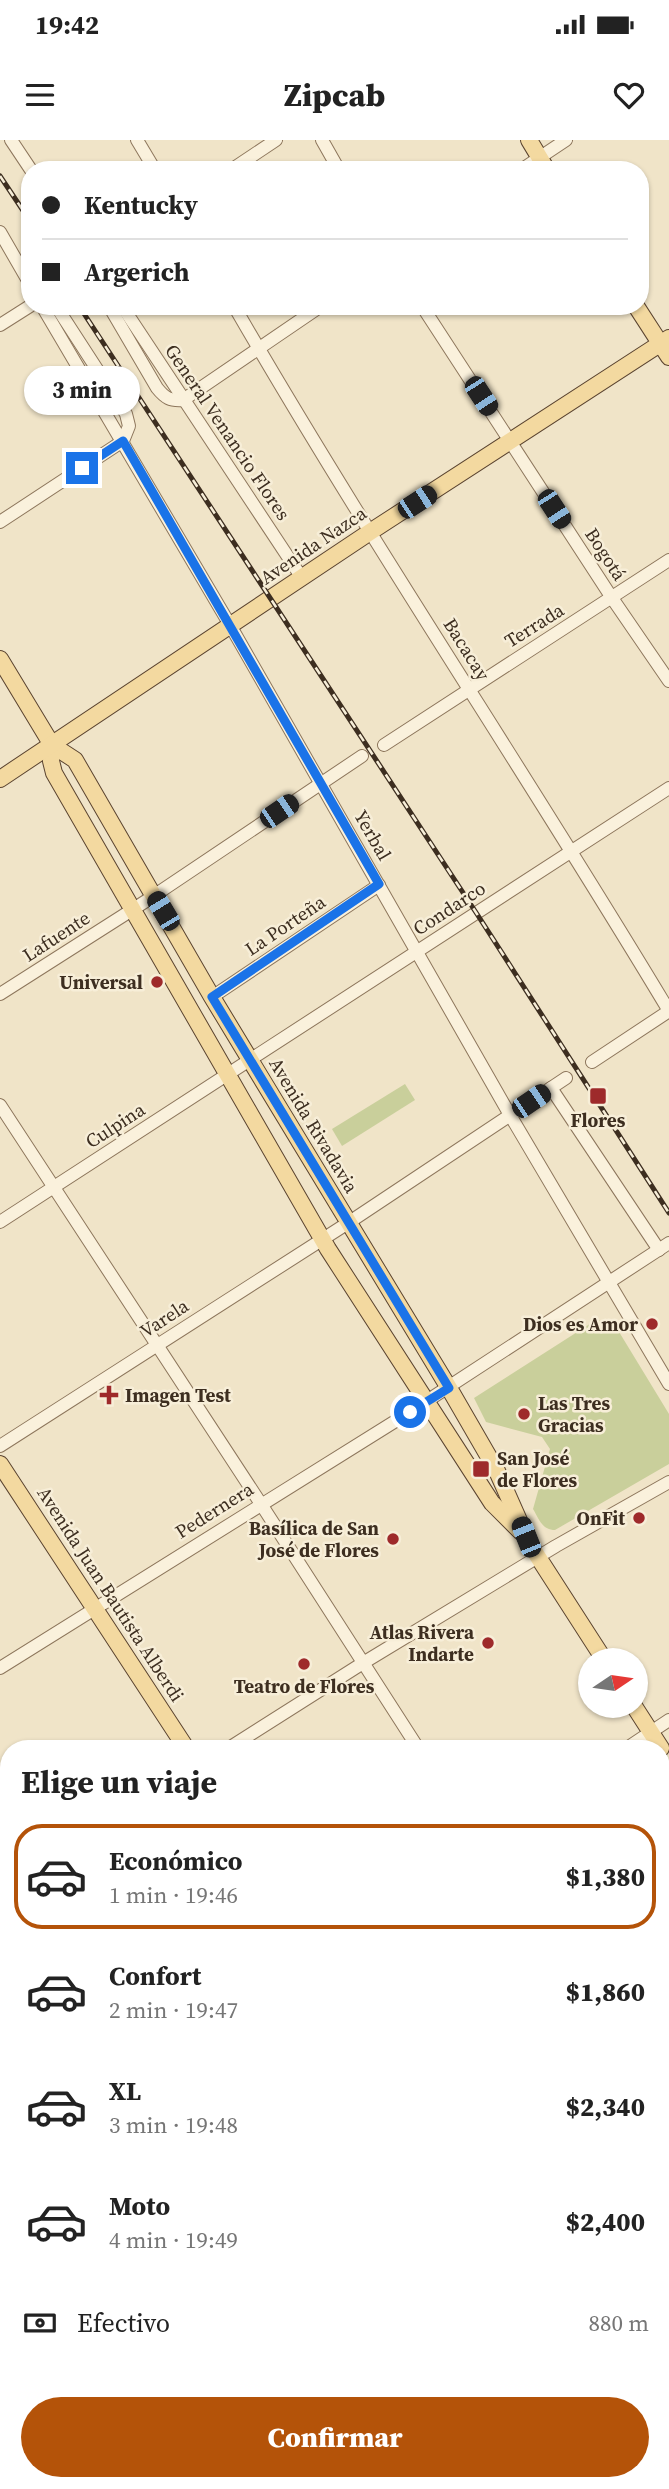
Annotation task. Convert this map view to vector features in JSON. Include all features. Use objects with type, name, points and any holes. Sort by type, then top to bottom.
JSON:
[{"type":"main road","points":[[529,140],[541,161]]},
{"type":"main road","points":[[643,315],[666,346]]},
{"type":"main road","name":"Avenida Nazca","points":[[0,779],[370,532],[510,441],[666,346]]},
{"type":"main road","name":"Avenida Rivadavia","points":[[0,659],[52,744],[75,760],[212,997],[449,1388],[497,1471],[526,1537],[597,1648]]},
{"type":"main road","name":"Avenida Rivadavia","points":[[52,744],[51,761],[54,773],[323,1238],[492,1503],[526,1537]]},
{"type":"main road","name":"Avenida Juan Bautista Alberdi","points":[[0,1464],[181,1740]]},
{"type":"main road","points":[[641,1718],[656,1740]]},
{"type":"street","points":[[0,144],[5,140]]},
{"type":"street","points":[[11,140],[25,161]]},
{"type":"street","points":[[137,140],[150,161]]},
{"type":"street","points":[[244,161],[276,140]]},
{"type":"street","points":[[322,140],[334,161]]},
{"type":"street","points":[[546,161],[566,140]]},
{"type":"street","points":[[0,232],[21,268]]},
{"type":"street","points":[[0,326],[21,312]]},
{"type":"street","name":"Yerbal","points":[[47,315],[230,625],[510,1115],[669,1384]]},
{"type":"street","points":[[0,522],[123,441],[129,426],[126,414],[62,315]]},
{"type":"street","points":[[114,315],[162,394],[173,401],[183,400],[308,315]]},
{"type":"street","name":"General Venancio Flores","points":[[128,315],[302,578]]},
{"type":"street","name":"Bacacay","points":[[239,315],[370,532],[572,849],[669,1011]]},
{"type":"street","name":"Bogotá","points":[[428,315],[669,681]]},
{"type":"street","name":"Terrada","points":[[384,745],[669,560]]},
{"type":"street","points":[[154,895],[362,756]]},
{"type":"street","name":"Condarco","points":[[250,1059],[669,788]]},
{"type":"street","name":"La Porteña","points":[[212,997],[379,884]]},
{"type":"street","name":"Lafuente","points":[[0,994],[154,895]]},
{"type":"street","points":[[592,1062],[669,1011]]},
{"type":"street","name":"Culpina","points":[[0,1222],[250,1059]]},
{"type":"street","name":"Varela","points":[[0,1446],[348,1223],[566,1078]]},
{"type":"street","points":[[551,1088],[664,1246]]},
{"type":"street","points":[[0,1105],[413,1740]]},
{"type":"street","name":"Pedernera","points":[[0,1668],[449,1388],[664,1246]]},
{"type":"street","points":[[242,1740],[538,1557],[669,1482]]},
{"type":"street","points":[[638,1740],[669,1720]]},
{"type":"green space","points":[[405,1084],[415,1100],[342,1146],[332,1129]]},
{"type":"green space","points":[[596,1320],[613,1322],[669,1414],[669,1464],[551,1530],[541,1523],[533,1509],[550,1449],[542,1437],[486,1422],[474,1398]]},
{"type":"railway","points":[[0,176],[21,208]]},
{"type":"railway","points":[[85,315],[669,1213]]},
{"type":"place","name":"Universal","points":[[157,982]]},
{"type":"place","name":"Flores","points":[[598,1096]]},
{"type":"place","name":"Dios es Amor","points":[[652,1324]]},
{"type":"place","name":"Imagen Test","points":[[109,1395]]},
{"type":"place","name":"Las Tres Gracias","points":[[524,1414]]},
{"type":"place","name":"San José de Flores","points":[[481,1469]]},
{"type":"place","name":"OnFit","points":[[639,1518]]},
{"type":"place","name":"Basílica de San José de Flores","points":[[393,1539]]},
{"type":"place","name":"Atlas Rivera Indarte","points":[[488,1643]]},
{"type":"place","name":"Teatro de Flores","points":[[304,1664]]},
{"type":"route","points":[[82,468],[123,441],[379,884],[212,997],[449,1388],[410,1412]]}]
